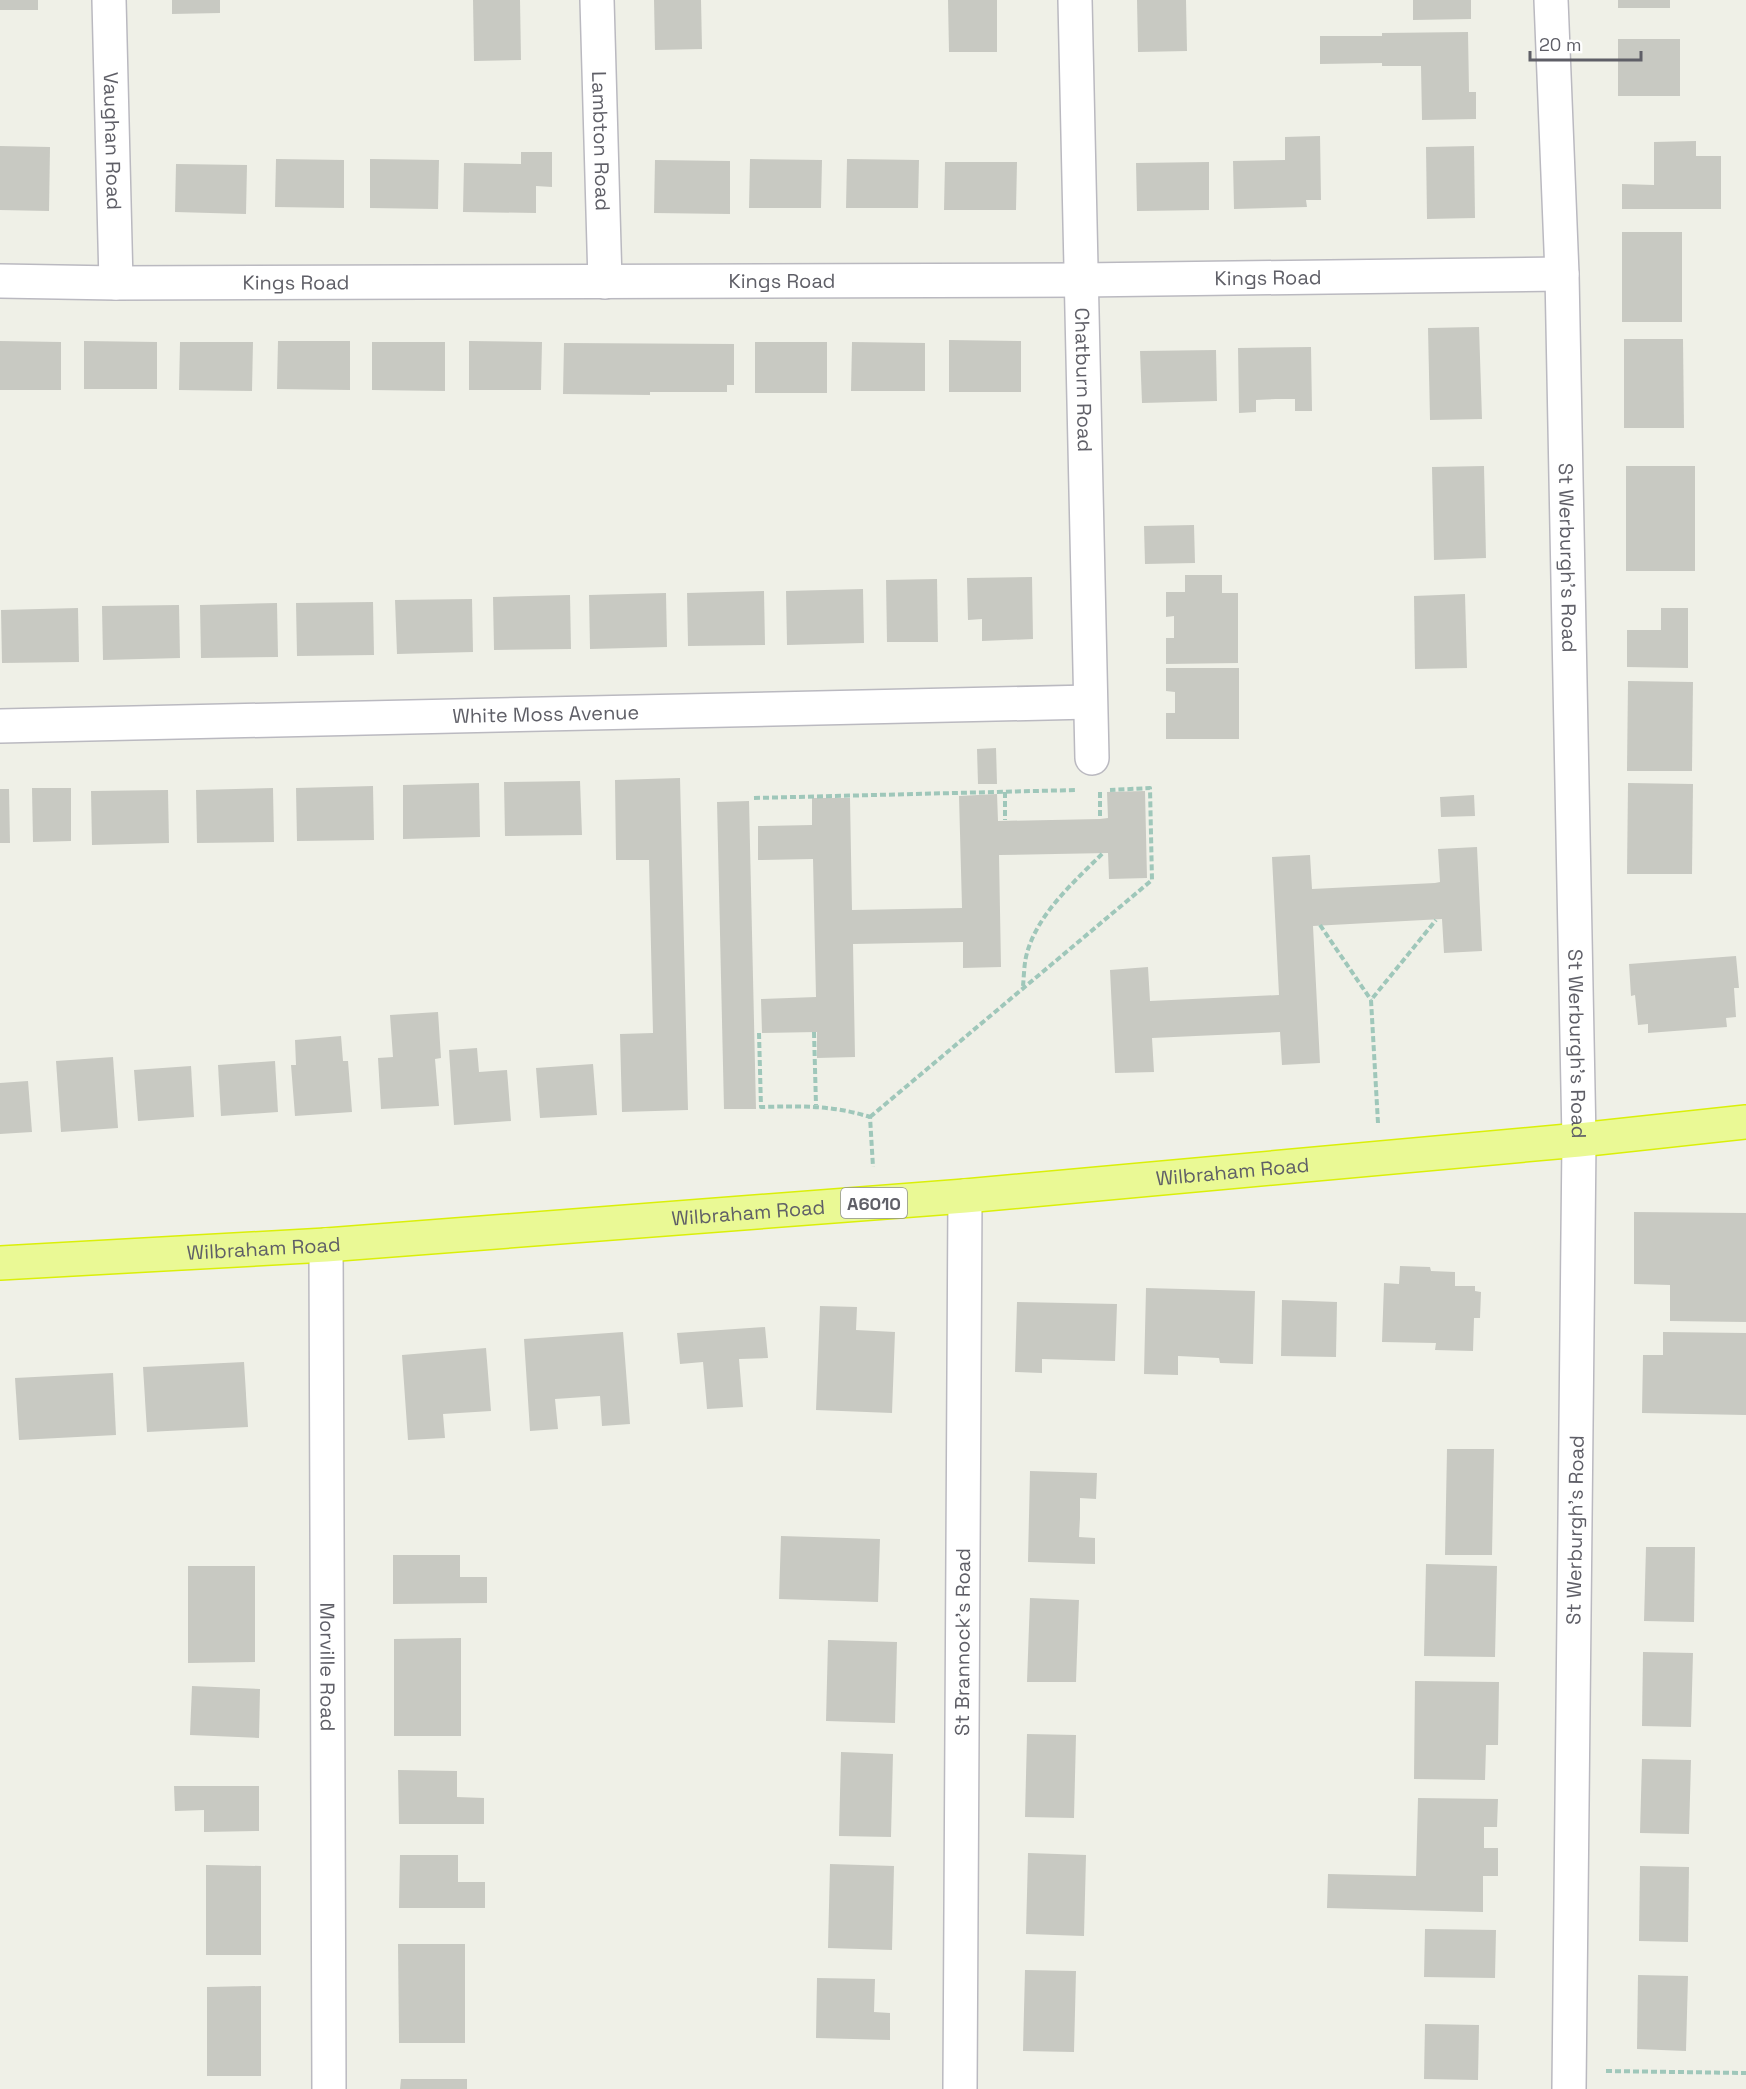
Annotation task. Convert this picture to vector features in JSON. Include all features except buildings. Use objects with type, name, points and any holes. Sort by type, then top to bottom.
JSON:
[{"type":"highway","name":"Wilbraham Road","points":[[0,1263],[326,1245],[965,1196],[1579,1140],[1746,1122]]},
{"type":"street","name":"Vaughan Road","points":[[109,0],[116,283]]},
{"type":"street","name":"Lambton Road","points":[[597,0],[605,282]]},
{"type":"street","name":"Chatburn Road","points":[[1075,0],[1092,758]]},
{"type":"street","name":"St Werburgh's Road","points":[[1551,0],[1562,274],[1579,1140],[1569,2079]]},
{"type":"street","name":"Kings Road","points":[[0,280],[116,283],[605,282],[1081,280],[1562,274]]},
{"type":"street","name":"White Moss Avenue","points":[[0,726],[1090,702]]},
{"type":"street","name":"St Brannock's Road","points":[[960,2089],[965,1196]]},
{"type":"street","name":"Morville Road","points":[[326,1245],[329,2089]]},
{"type":"path","points":[[870,1117],[1152,880],[1150,788],[1100,790],[1100,819]]},
{"type":"path","points":[[754,798],[1076,790]]},
{"type":"path","points":[[1005,792],[1005,820]]},
{"type":"path","points":[[1023,987],[1027,953],[1040,922],[1072,884],[1104,852]]},
{"type":"path","points":[[1371,1000],[1436,920]]},
{"type":"path","points":[[1320,925],[1371,1000],[1380,1158]]},
{"type":"path","points":[[814,1032],[816,1106]]},
{"type":"path","points":[[759,1033],[761,1107],[816,1106],[846,1110],[870,1117]]},
{"type":"path","points":[[870,1117],[875,1203]]},
{"type":"path","points":[[1569,2079],[1746,2073]]}]
